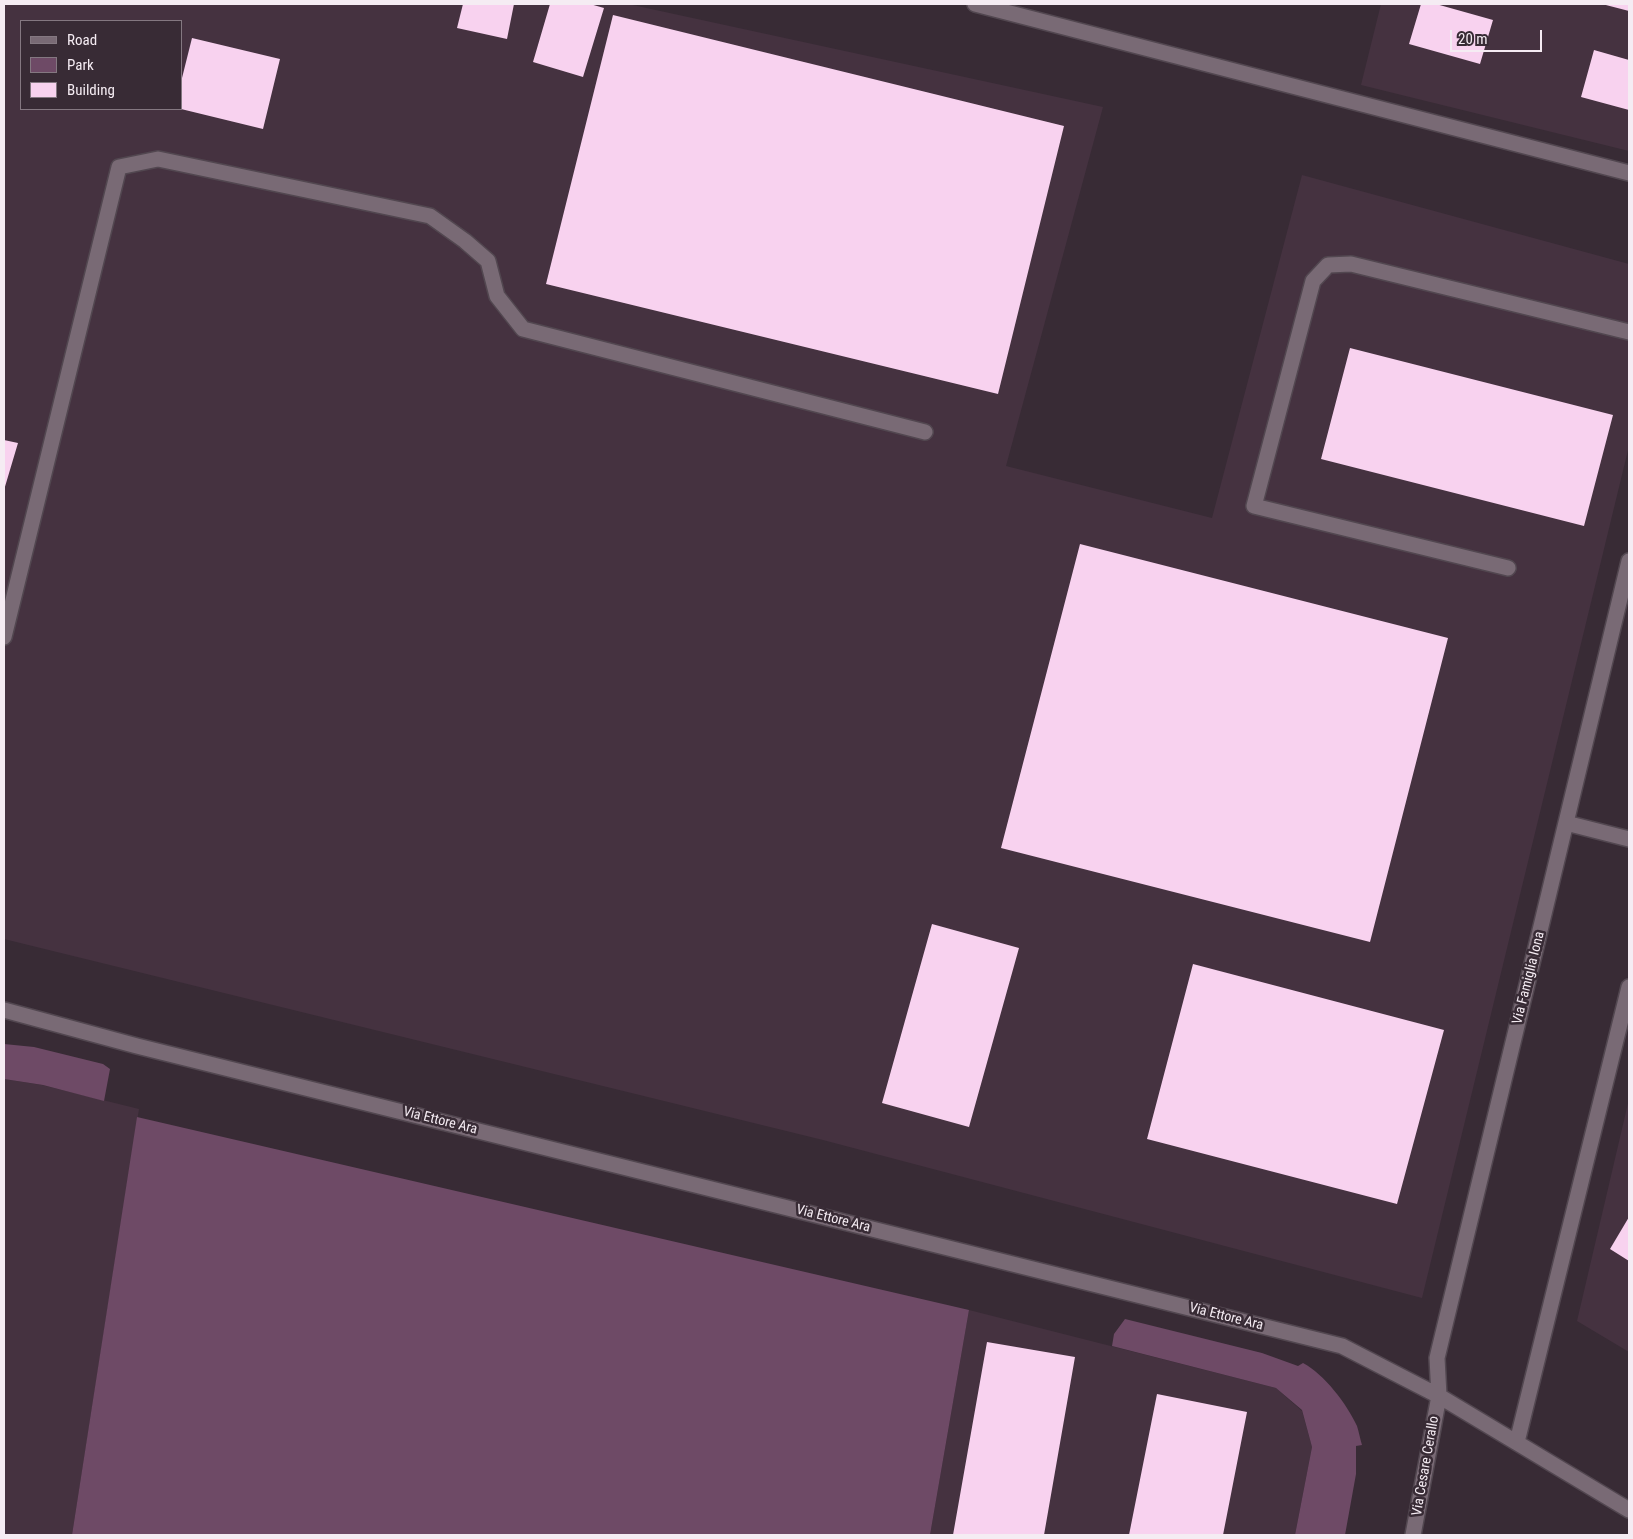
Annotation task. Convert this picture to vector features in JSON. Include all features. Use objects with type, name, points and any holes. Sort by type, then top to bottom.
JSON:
[{"type":"street","points":[[975,4],[1629,173]]},
{"type":"street","points":[[4,637],[119,167],[158,159],[430,216],[488,260],[497,296],[523,329],[925,432]]},
{"type":"street","points":[[1508,568],[1254,506],[1313,281],[1328,265],[1351,264],[1629,332]]},
{"type":"street","name":"Via Famiglia Iona","points":[[1439,1396],[1437,1358],[1629,560]]},
{"type":"street","points":[[1566,823],[1629,839]]},
{"type":"street","points":[[1517,1442],[1629,987]]},
{"type":"street","name":"Via Ettore Ara","points":[[4,1012],[22,1014],[147,1048],[1342,1346],[1439,1396],[1629,1510]]},
{"type":"street","name":"Via Cesare Cerallo","points":[[1413,1535],[1439,1396]]},
{"type":"shaded area","points":[[4,4],[628,4],[1103,107],[1006,466],[1212,518],[1302,175],[1629,264],[1629,446],[1422,1298],[823,1140],[4,939]]},
{"type":"shaded area","points":[[1381,4],[1629,4],[1629,151],[1361,85]]},
{"type":"shaded area","points":[[4,1079],[42,1085],[139,1109],[72,1535],[4,1535]]},
{"type":"shaded area","points":[[1629,1099],[1629,1352],[1577,1321]]},
{"type":"shaded area","points":[[969,1310],[1276,1388],[1302,1411],[1312,1447],[1295,1535],[930,1535]]},
{"type":"green space","points":[[4,1044],[34,1047],[103,1064],[110,1069],[104,1101],[43,1085],[4,1079]]},
{"type":"green space","points":[[137,1117],[969,1310],[930,1535],[72,1535]]},
{"type":"green space","points":[[1125,1319],[1262,1353],[1298,1366],[1303,1363],[1319,1374],[1341,1399],[1353,1417],[1362,1445],[1356,1446],[1356,1474],[1345,1535],[1295,1535],[1312,1447],[1302,1410],[1276,1388],[1112,1346],[1114,1334]]},
{"type":"building","points":[[463,4],[514,4],[507,39],[457,28]]},
{"type":"building","points":[[550,4],[590,4],[604,8],[583,77],[533,62]]},
{"type":"building","points":[[1421,4],[1436,4],[1493,20],[1480,64],[1409,44]]},
{"type":"building","points":[[1602,4],[1629,4],[1629,11]]},
{"type":"building","points":[[613,15],[1064,126],[998,394],[546,284]]},
{"type":"building","points":[[192,38],[280,59],[263,129],[182,109],[182,78]]},
{"type":"building","points":[[1594,50],[1629,60],[1629,110],[1581,97]]},
{"type":"building","points":[[1350,348],[1613,415],[1584,526],[1321,459]]},
{"type":"building","points":[[4,440],[18,443],[4,490]]},
{"type":"building","points":[[1080,544],[1448,638],[1370,942],[1001,848]]},
{"type":"building","points":[[932,924],[1019,948],[969,1127],[882,1103]]},
{"type":"building","points":[[1193,964],[1444,1030],[1397,1204],[1147,1139]]},
{"type":"building","points":[[1629,1217],[1629,1261],[1610,1249]]},
{"type":"building","points":[[987,1342],[1075,1357],[1044,1535],[953,1535]]},
{"type":"building","points":[[1157,1394],[1247,1412],[1223,1535],[1129,1535]]}]
